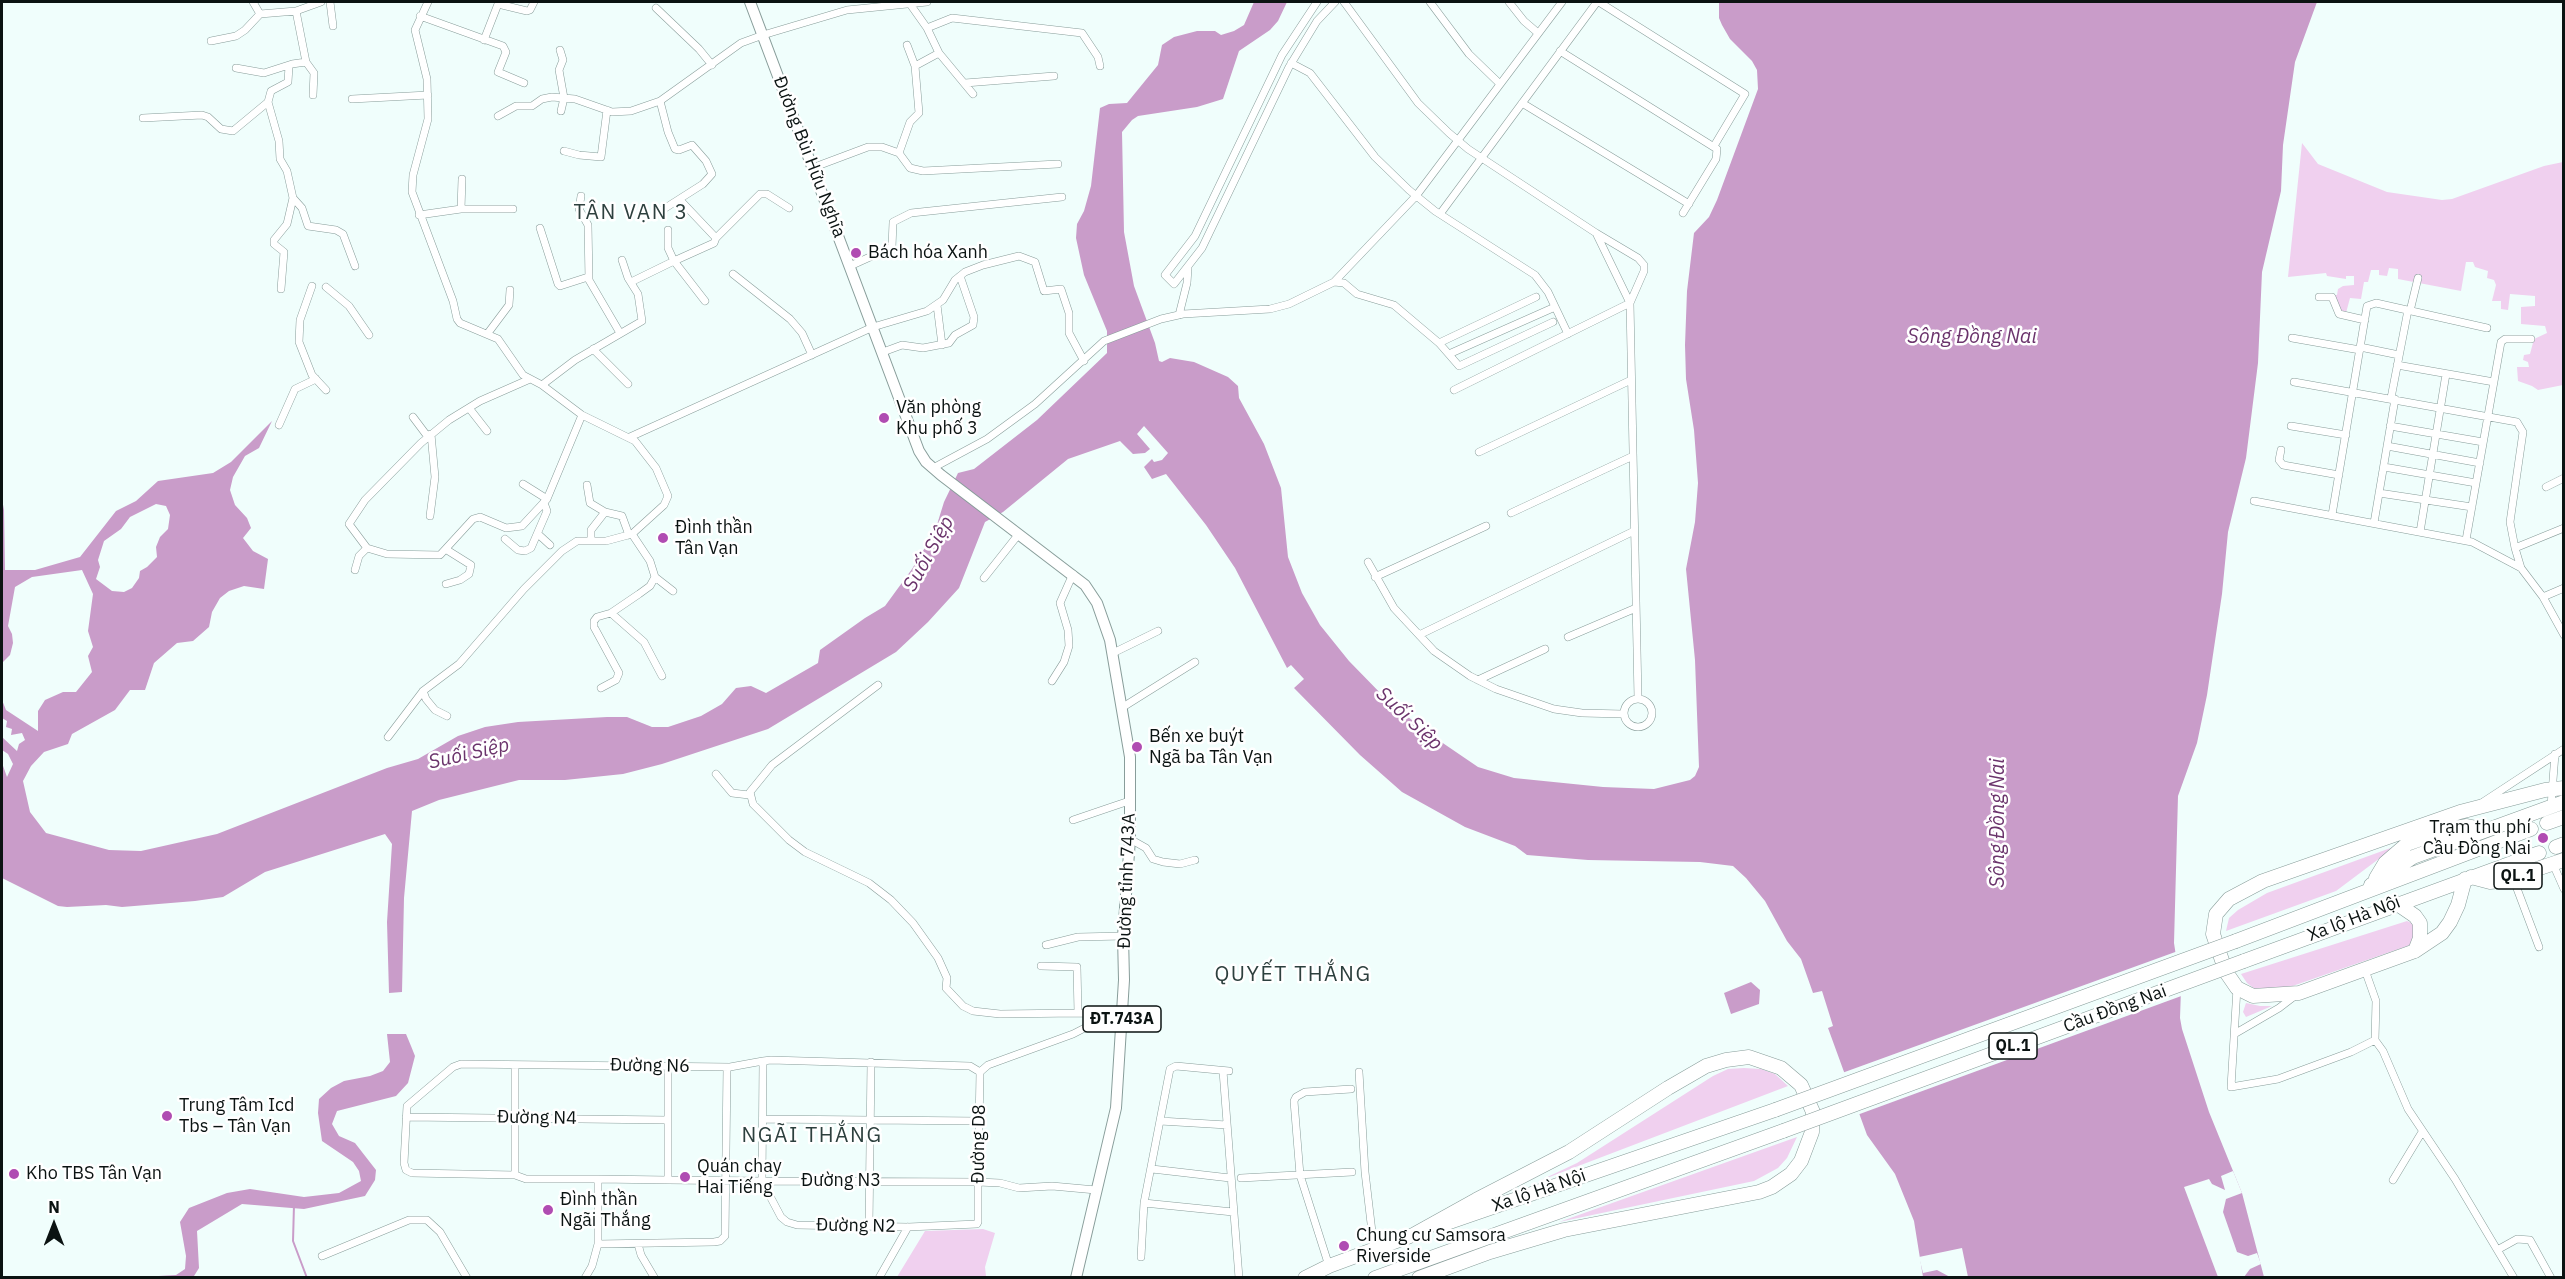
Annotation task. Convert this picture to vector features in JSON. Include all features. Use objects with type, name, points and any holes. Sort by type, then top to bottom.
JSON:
[{"type":"highway","points":[[2468,878],[2450,922],[2442,933],[2415,951],[2299,993],[2253,996],[2237,988],[2226,972],[2213,934],[2216,914],[2229,899],[2263,881],[2475,808],[2558,789]]},
{"type":"highway","name":"Xa lộ Hà Nội","points":[[2359,893],[2374,882],[2385,863],[2407,844],[2459,827],[2484,829],[2557,804]]},
{"type":"highway","points":[[2547,824],[2564,817]]},
{"type":"highway","name":"Xa lộ Hà Nội","points":[[2236,941],[2531,830]]},
{"type":"highway","name":"Xa lộ Hà Nội","points":[[2244,961],[2396,903],[2539,853]]},
{"type":"highway","name":"Xa lộ Hà Nội","points":[[2468,878],[2495,882],[2558,862]]},
{"type":"highway","points":[[2396,903],[2415,916],[2420,923],[2421,930],[2415,951]]},
{"type":"highway","name":"Cầu Đồng Nai","points":[[1775,1110],[2236,941]]},
{"type":"highway","name":"Cầu Đồng Nai","points":[[1783,1131],[2244,961]]},
{"type":"highway","points":[[1399,1269],[1426,1276],[1564,1230],[1759,1192],[1778,1184],[1791,1174],[1807,1148],[1812,1132],[1813,1112],[1809,1099],[1801,1085],[1791,1075],[1766,1061],[1738,1057],[1706,1066],[1569,1152],[1413,1235]]},
{"type":"highway","name":"Xa lộ Hà Nội","points":[[1305,1278],[1329,1266],[1413,1235],[1775,1110]]},
{"type":"highway","name":"Xa lộ Hà Nội","points":[[1376,1278],[1448,1250],[1783,1131]]},
{"type":"highway","points":[[1426,1276],[1448,1250]]},
{"type":"main road","name":"Đường Bùi Hữu Nghĩa","points":[[750,2],[883,351],[914,441],[926,462],[937,472]]},
{"type":"main road","name":"Đường tỉnh 743A","points":[[937,472],[1085,585],[1097,603],[1113,653],[1123,707],[1130,757],[1130,839],[1123,936],[1122,1015],[1116,1108],[1076,1278]]},
{"type":"street","points":[[253,2],[260,14]]},
{"type":"street","points":[[211,41],[236,36],[246,30],[260,14],[296,11],[321,2]]},
{"type":"street","points":[[330,2],[333,26]]},
{"type":"street","points":[[388,737],[423,691],[459,664],[524,589],[562,551],[577,541],[606,541],[630,535],[664,505],[668,496],[656,468],[630,437],[582,415],[517,369],[498,339],[460,323],[457,319],[434,249],[418,215],[412,185],[427,127],[428,95],[415,30],[428,2]]},
{"type":"street","points":[[484,40],[498,4],[526,11],[530,10],[534,2]]},
{"type":"street","points":[[498,116],[516,106],[532,106],[542,99],[564,98],[620,113],[631,111],[660,100],[741,44],[763,35],[847,10],[927,2]]},
{"type":"street","points":[[1317,2],[1282,55],[1190,243],[1165,275],[1174,284],[1202,248],[1291,63],[1317,21],[1335,2]]},
{"type":"street","points":[[1344,2],[1418,103],[1458,140],[1596,233],[1643,261],[1644,271],[1630,303],[1638,698]]},
{"type":"street","points":[[1430,2],[1469,54],[1500,84]]},
{"type":"street","points":[[1509,2],[1524,21],[1538,33]]},
{"type":"street","points":[[937,472],[1035,404],[1104,341],[1161,319],[1179,315],[1270,309],[1289,304],[1334,282],[1416,196],[1562,2]]},
{"type":"street","points":[[1440,214],[1598,2],[1745,94],[1714,146]]},
{"type":"street","points":[[910,4],[927,28],[939,53],[974,94]]},
{"type":"street","points":[[656,8],[699,49],[712,65]]},
{"type":"street","points":[[296,11],[306,62],[314,73],[313,95]]},
{"type":"street","points":[[420,16],[506,49],[498,70],[500,75],[524,83]]},
{"type":"street","points":[[927,28],[952,18],[1082,33],[1098,57],[1100,66]]},
{"type":"street","points":[[899,153],[910,122],[920,113],[915,66],[907,45]]},
{"type":"street","points":[[560,50],[562,60],[559,70],[564,98],[561,111]]},
{"type":"street","points":[[1560,51],[1717,149],[1716,159],[1683,213]]},
{"type":"street","points":[[915,66],[939,53]]},
{"type":"street","points":[[236,68],[264,73],[306,62]]},
{"type":"street","points":[[1291,63],[1310,73],[1375,157],[1416,196],[1440,214],[1528,269],[1541,281],[1568,334]]},
{"type":"street","points":[[280,289],[284,252],[274,244],[274,240],[287,224],[293,198],[287,171],[280,159],[279,141],[268,102],[271,91],[288,82],[289,66]]},
{"type":"street","points":[[965,83],[1054,76]]},
{"type":"street","points":[[352,99],[428,95]]},
{"type":"street","points":[[659,212],[710,178],[712,169],[692,145],[679,150],[675,149],[660,100]]},
{"type":"street","points":[[143,118],[202,115],[208,117],[221,129],[233,131],[268,102]]},
{"type":"street","points":[[1522,103],[1689,204]]},
{"type":"street","points":[[564,151],[579,156],[601,157],[607,110]]},
{"type":"street","points":[[812,168],[868,147],[882,147],[899,153],[910,168],[923,171],[1058,164]]},
{"type":"street","points":[[461,209],[462,179]]},
{"type":"street","points":[[631,282],[714,243],[716,238],[760,194],[767,194],[789,208]]},
{"type":"street","points":[[581,196],[579,209],[588,225],[588,276],[600,302],[620,333]]},
{"type":"street","points":[[850,266],[892,247],[894,245],[891,230],[893,222],[911,213],[948,211],[1062,197]]},
{"type":"street","points":[[293,198],[302,208],[308,226],[336,230],[343,234],[355,266]]},
{"type":"street","points":[[680,200],[716,238]]},
{"type":"street","points":[[418,215],[461,209],[513,209]]},
{"type":"street","points":[[1206,213],[1217,217]]},
{"type":"street","points":[[540,228],[560,286],[588,276]]},
{"type":"street","points":[[668,230],[668,248],[674,261],[705,301]]},
{"type":"street","points":[[1596,233],[1630,303]]},
{"type":"street","points":[[630,437],[873,327],[927,311],[937,305],[960,276],[983,265],[1019,256],[1035,262],[1044,291],[1061,289],[1069,313],[1069,333],[1084,361]]},
{"type":"street","points":[[542,385],[593,349],[642,321],[638,294],[622,260]]},
{"type":"street","points":[[1179,315],[1187,283],[1188,268]]},
{"type":"street","points":[[733,274],[790,319],[802,333],[812,355]]},
{"type":"street","points":[[883,351],[902,345],[922,348],[949,344],[955,335],[973,325],[974,317],[960,276]]},
{"type":"street","points":[[2374,523],[2390,426],[2397,365],[2418,278]]},
{"type":"street","points":[[1334,282],[1344,283],[1357,294],[1394,305],[1439,344],[1459,366],[1554,322]]},
{"type":"street","points":[[312,286],[300,320],[299,342],[316,379],[326,390]]},
{"type":"street","points":[[326,287],[349,306],[369,335]]},
{"type":"street","points":[[488,333],[509,305],[510,290]]},
{"type":"street","points":[[1439,344],[1536,297]]},
{"type":"street","points":[[2319,297],[2332,297],[2339,314],[2365,320]]},
{"type":"street","points":[[2332,515],[2367,306],[2372,302],[2487,328]]},
{"type":"street","points":[[1454,390],[1630,303]]},
{"type":"street","points":[[937,305],[942,345]]},
{"type":"street","points":[[1449,354],[1555,307]]},
{"type":"street","points":[[2292,338],[2399,354]]},
{"type":"street","points":[[2466,540],[2502,340],[2531,339]]},
{"type":"street","points":[[593,349],[628,384]]},
{"type":"street","points":[[2397,365],[2494,382]]},
{"type":"street","points":[[2420,532],[2446,374]]},
{"type":"street","points":[[279,425],[295,389],[316,379]]},
{"type":"street","points":[[530,379],[469,408],[429,436],[365,500],[349,526],[368,548],[387,554],[440,555],[473,519],[480,517],[506,528],[522,526],[546,501],[582,415]]},
{"type":"street","points":[[1479,452],[1631,380]]},
{"type":"street","points":[[2294,382],[2513,420],[2523,429],[2511,518],[2515,548],[2521,568],[2542,597],[2564,635]]},
{"type":"street","points":[[469,408],[487,431]]},
{"type":"street","points":[[413,417],[429,436],[435,477],[430,516]]},
{"type":"street","points":[[2291,426],[2346,435]]},
{"type":"street","points":[[2390,426],[2483,442]]},
{"type":"street","points":[[2387,446],[2480,463]]},
{"type":"street","points":[[2281,450],[2279,460],[2283,465],[2339,475]]},
{"type":"street","points":[[1511,513],[1633,456]]},
{"type":"street","points":[[2384,467],[2476,483]]},
{"type":"street","points":[[2546,487],[2564,478]]},
{"type":"street","points":[[505,538],[518,550],[525,551],[531,548],[547,512],[546,501],[523,484]]},
{"type":"street","points":[[587,484],[589,501],[605,512],[624,518],[630,535],[650,561],[655,577],[673,591]]},
{"type":"street","points":[[2379,493],[2472,507]]},
{"type":"street","points":[[2254,501],[2466,540],[2521,568]]},
{"type":"street","points":[[591,541],[591,530],[605,512]]},
{"type":"street","points":[[1375,577],[1486,526]]},
{"type":"street","points":[[2515,548],[2564,528]]},
{"type":"street","points":[[1419,635],[1635,531]]},
{"type":"street","points":[[538,534],[550,545]]},
{"type":"street","points":[[984,578],[1018,535]]},
{"type":"street","points":[[355,570],[356,561],[368,548]]},
{"type":"street","points":[[446,584],[460,580],[469,574],[471,565],[447,550]]},
{"type":"street","points":[[1368,562],[1394,608],[1419,635],[1434,651],[1478,680],[1531,703],[1554,709],[1582,713],[1623,714]]},
{"type":"street","points":[[1052,681],[1064,662],[1069,646],[1068,630],[1060,603],[1073,574]]},
{"type":"street","points":[[601,688],[616,680],[619,673],[594,627],[597,617],[611,613],[650,585],[655,577]]},
{"type":"street","points":[[2542,597],[2564,588]]},
{"type":"street","points":[[1568,637],[1636,608]]},
{"type":"street","points":[[611,613],[644,642],[662,676]]},
{"type":"street","points":[[1113,653],[1158,631]]},
{"type":"street","points":[[1478,680],[1545,650]]},
{"type":"street","points":[[1123,707],[1195,662]]},
{"type":"street","points":[[749,795],[760,777],[772,765],[878,685]]},
{"type":"street","points":[[423,691],[435,710],[447,716]]},
{"type":"street","points":[[1638,698],[1650,705],[1652,714],[1649,722],[1641,727],[1631,726],[1623,714],[1625,705],[1638,698]]},
{"type":"street","points":[[2475,808],[2564,749]]},
{"type":"street","points":[[2555,754],[2557,804]]},
{"type":"street","points":[[716,774],[732,793],[749,795]]},
{"type":"street","points":[[749,795],[753,804],[789,840],[805,852],[869,883],[891,900],[913,923],[938,958],[946,978],[946,988],[963,1006],[973,1011],[993,1014],[1122,1015]]},
{"type":"street","points":[[1073,820],[1129,801]]},
{"type":"street","points":[[1130,839],[1146,848],[1153,859],[1180,864],[1195,860]]},
{"type":"street","points":[[2558,862],[2564,889]]},
{"type":"street","points":[[2513,878],[2539,947]]},
{"type":"street","points":[[1046,945],[1078,937],[1123,936]]},
{"type":"street","points":[[1041,966],[1077,967],[1078,1013]]},
{"type":"street","points":[[2365,970],[2376,1001],[2375,1040],[2383,1051],[2408,1109],[2499,1249],[2514,1278]]},
{"type":"street","points":[[2237,988],[2231,1087],[2278,1079],[2351,1052],[2375,1040]]},
{"type":"street","points":[[2235,1033],[2279,1008],[2299,993]]},
{"type":"street","points":[[980,1072],[987,1065],[1073,1034],[1108,1016]]},
{"type":"street","points":[[762,1180],[763,1061]]},
{"type":"street","name":"Đường N6","points":[[406,1117],[407,1106],[453,1067],[461,1064],[727,1067],[763,1061],[871,1062],[970,1066],[980,1072]]},
{"type":"street","points":[[869,1226],[871,1062]]},
{"type":"street","points":[[515,1065],[515,1175]]},
{"type":"street","points":[[668,1067],[668,1180]]},
{"type":"street","points":[[598,1244],[714,1242],[720,1241],[725,1236],[727,1067]]},
{"type":"street","points":[[1141,1257],[1144,1203],[1171,1067],[1226,1071],[1230,1178],[1239,1278]]},
{"type":"street","name":"Đường D8","points":[[975,1226],[978,1222],[980,1072]]},
{"type":"street","points":[[1359,1072],[1365,1172],[1374,1249]]},
{"type":"street","points":[[1329,1266],[1300,1175],[1294,1101],[1296,1097],[1305,1092],[1351,1089]]},
{"type":"street","name":"Đường N3","points":[[406,1117],[404,1163],[406,1170],[412,1173],[515,1175],[526,1179],[978,1182],[1000,1183],[1018,1188],[1052,1186],[1096,1190]]},
{"type":"street","name":"Đường N4","points":[[406,1117],[668,1120]]},
{"type":"street","points":[[763,1119],[979,1121]]},
{"type":"street","points":[[1160,1121],[1227,1125]]},
{"type":"street","points":[[2394,1180],[2422,1132]]},
{"type":"street","points":[[1152,1169],[1230,1178]]},
{"type":"street","points":[[1240,1178],[1352,1172]]},
{"type":"street","points":[[585,1278],[592,1266],[598,1244],[598,1179]]},
{"type":"street","name":"Đường N2","points":[[762,1180],[781,1217],[797,1225],[975,1226]]},
{"type":"street","points":[[1144,1203],[1233,1212]]},
{"type":"street","points":[[322,1256],[409,1220],[428,1220],[440,1232],[465,1276],[456,1278]]},
{"type":"street","points":[[879,1278],[908,1227]]},
{"type":"street","points":[[2499,1249],[2517,1239],[2530,1240],[2551,1278]]},
{"type":"street","points":[[638,1244],[641,1255],[654,1277]]},
{"type":"shaded area","points":[[2302,143],[2318,164],[2387,192],[2442,200],[2452,199],[2544,166],[2563,162],[2563,385],[2538,390],[2518,381],[2517,367],[2529,367],[2528,362],[2523,360],[2524,355],[2530,354],[2534,339],[2547,333],[2545,326],[2521,324],[2521,307],[2535,306],[2535,296],[2510,294],[2508,310],[2501,309],[2501,301],[2492,301],[2496,285],[2494,280],[2487,278],[2488,271],[2475,267],[2473,262],[2466,262],[2461,291],[2398,279],[2398,269],[2389,268],[2387,276],[2379,275],[2379,270],[2371,270],[2368,282],[2364,282],[2361,299],[2350,298],[2346,313],[2341,312],[2334,295],[2337,295],[2338,289],[2343,286],[2354,285],[2354,276],[2346,276],[2346,279],[2327,276],[2326,273],[2288,277]]},
{"type":"shaded area","points":[[2396,846],[2336,891],[2226,931],[2229,918],[2267,893]]},
{"type":"shaded area","points":[[2407,921],[2414,924],[2417,933],[2410,945],[2284,989],[2268,991],[2255,989],[2241,974]]},
{"type":"shaded area","points":[[2246,1003],[2272,1006],[2246,1017],[2243,1012]]},
{"type":"shaded area","points":[[1728,1069],[1761,1069],[1775,1074],[1788,1086],[1539,1181],[1577,1163],[1713,1076]]},
{"type":"shaded area","points":[[1797,1137],[1787,1158],[1778,1168],[1754,1181],[1559,1222]]},
{"type":"shaded area","points":[[983,1229],[995,1233],[985,1267],[986,1276],[897,1277],[925,1231]]},
{"type":"water","name":"Sông Đồng Nai","points":[[1254,2],[1287,2],[1278,21],[1270,30],[1239,51],[1223,99],[1197,107],[1138,116],[1122,132],[1124,232],[1134,286],[1155,343],[1159,361],[1170,358],[1194,362],[1228,377],[1238,386],[1239,398],[1264,444],[1281,488],[1288,557],[1302,593],[1320,625],[1349,661],[1389,702],[1431,735],[1478,767],[1514,778],[1603,787],[1654,789],[1690,780],[1695,776],[1699,767],[1695,660],[1686,569],[1695,522],[1698,483],[1694,430],[1686,379],[1685,345],[1687,291],[1694,233],[1709,217],[1717,200],[1758,89],[1757,70],[1752,61],[1730,39],[1722,25],[1719,18],[1719,2],[2317,2],[2295,62],[2283,145],[2281,191],[2262,272],[2258,363],[2246,458],[2228,532],[2222,594],[2207,695],[2197,743],[2178,796],[2174,943],[2181,989],[2180,1018],[2209,1112],[2242,1193],[2264,1277],[1923,1277],[1914,1221],[1895,1174],[1867,1135],[1828,1028],[1833,1026],[1822,991],[1813,993],[1801,959],[1787,941],[1765,901],[1746,878],[1733,866],[1700,862],[1588,860],[1527,855],[1515,846],[1465,827],[1402,792],[1360,755],[1294,688],[1304,679],[1291,665],[1287,668],[1235,568],[1206,525],[1166,474],[1152,479],[1144,467],[1152,459],[1154,462],[1162,460],[1168,453],[1144,426],[1137,434],[1150,449],[1145,453],[1133,454],[1120,441],[1068,459],[1003,512],[985,522],[959,588],[928,622],[896,652],[768,729],[662,764],[623,774],[565,780],[519,780],[439,800],[412,811],[404,898],[402,992],[389,993],[387,922],[392,844],[385,834],[265,872],[223,897],[195,901],[122,907],[58,906],[2,878],[2,763],[7,777],[13,764],[8,754],[2,750],[2,737],[17,751],[19,744],[25,740],[22,733],[11,735],[12,729],[6,727],[7,721],[2,718],[2,700],[6,710],[38,731],[38,711],[45,700],[63,692],[76,692],[92,672],[88,656],[93,647],[88,631],[93,594],[82,570],[32,577],[15,587],[8,626],[13,643],[10,655],[2,663],[2,499],[5,570],[35,570],[80,557],[116,511],[136,501],[158,481],[213,473],[231,462],[272,421],[259,448],[245,456],[233,477],[230,490],[235,505],[247,518],[251,528],[243,538],[253,551],[268,559],[264,589],[244,586],[229,591],[220,598],[212,612],[209,627],[193,641],[177,643],[154,663],[145,690],[130,690],[115,710],[72,734],[68,744],[44,752],[31,766],[23,781],[30,812],[46,833],[109,850],[141,851],[217,834],[387,768],[418,759],[458,736],[485,727],[518,722],[627,717],[652,727],[668,727],[701,716],[722,704],[736,688],[751,686],[766,693],[818,663],[820,650],[885,606],[912,569],[935,531],[944,502],[958,473],[974,469],[1037,420],[1107,353],[1107,331],[1084,275],[1076,238],[1077,224],[1084,211],[1091,186],[1100,108],[1109,104],[1127,103],[1158,65],[1162,45],[1174,37],[1197,31],[1215,31],[1221,35],[1244,25]],"holes":[[[156,504],[166,506],[170,515],[168,529],[160,537],[156,547],[157,557],[140,571],[139,578],[132,588],[124,592],[112,591],[96,579],[100,567],[98,560],[104,541],[121,529],[130,517]]]},
{"type":"water","points":[[1751,982],[1760,990],[1759,1004],[1731,1014],[1724,993]]},
{"type":"water","points":[[387,1034],[406,1034],[415,1056],[408,1083],[396,1096],[337,1111],[332,1124],[339,1136],[355,1143],[376,1170],[375,1180],[365,1196],[304,1209],[242,1204],[197,1231],[199,1268],[194,1276],[141,1277],[176,1275],[185,1269],[186,1256],[180,1222],[189,1208],[227,1193],[250,1189],[304,1197],[339,1193],[361,1181],[359,1171],[353,1162],[322,1141],[318,1113],[319,1099],[331,1088],[344,1081],[383,1071],[390,1062]]},
{"type":"pier","points":[[2178,951],[2184,995],[1857,1115],[1842,1073]]},
{"type":"pier","points":[[2233,1171],[2242,1193],[2226,1199],[2223,1212],[2237,1252],[2248,1256],[2257,1253],[2261,1264],[2250,1269],[2244,1277],[2218,1277],[2184,1187],[2209,1179],[2212,1184],[2225,1190],[2221,1176]]},
{"type":"pier","points":[[1962,1248],[1968,1277],[1950,1277],[1937,1270],[1923,1273],[1919,1257]]},
{"type":"waterway","points":[[294,1205],[293,1241],[307,1278]]},
{"type":"place","name":"Bách hóa Xanh","points":[[856,253]]},
{"type":"place","name":"Văn phòng Khu phố 3","points":[[884,418]]},
{"type":"place","name":"Đình thần Tân Vạn","points":[[663,538]]},
{"type":"place","name":"Bến xe buýt Ngã ba Tân Vạn","points":[[1137,747]]},
{"type":"place","name":"Trạm thu phí Cầu Đồng Nai","points":[[2543,838]]},
{"type":"place","name":"Trung Tâm Icd Tbs – Tân Vạn","points":[[167,1116]]},
{"type":"place","name":"Kho TBS Tân Vạn","points":[[14,1174]]},
{"type":"place","name":"Quán chay Hai Tiếng","points":[[685,1177]]},
{"type":"place","name":"Đình thần Ngãi Thắng","points":[[548,1210]]},
{"type":"place","name":"Chung cư Samsora Riverside","points":[[1344,1246]]},
{"type":"district","name":"TÂN VẠN 3","points":[[631,213]]},
{"type":"district","name":"QUYẾT THẮNG","points":[[1293,975]]},
{"type":"district","name":"NGÃI THẮNG","points":[[812,1136]]},
{"type":"water label","name":"Suối Siệp","points":[[929,554]]},
{"type":"water label","name":"Suối Siệp","points":[[1409,719]]},
{"type":"water label","name":"Suối Siệp","points":[[469,754]]}]
